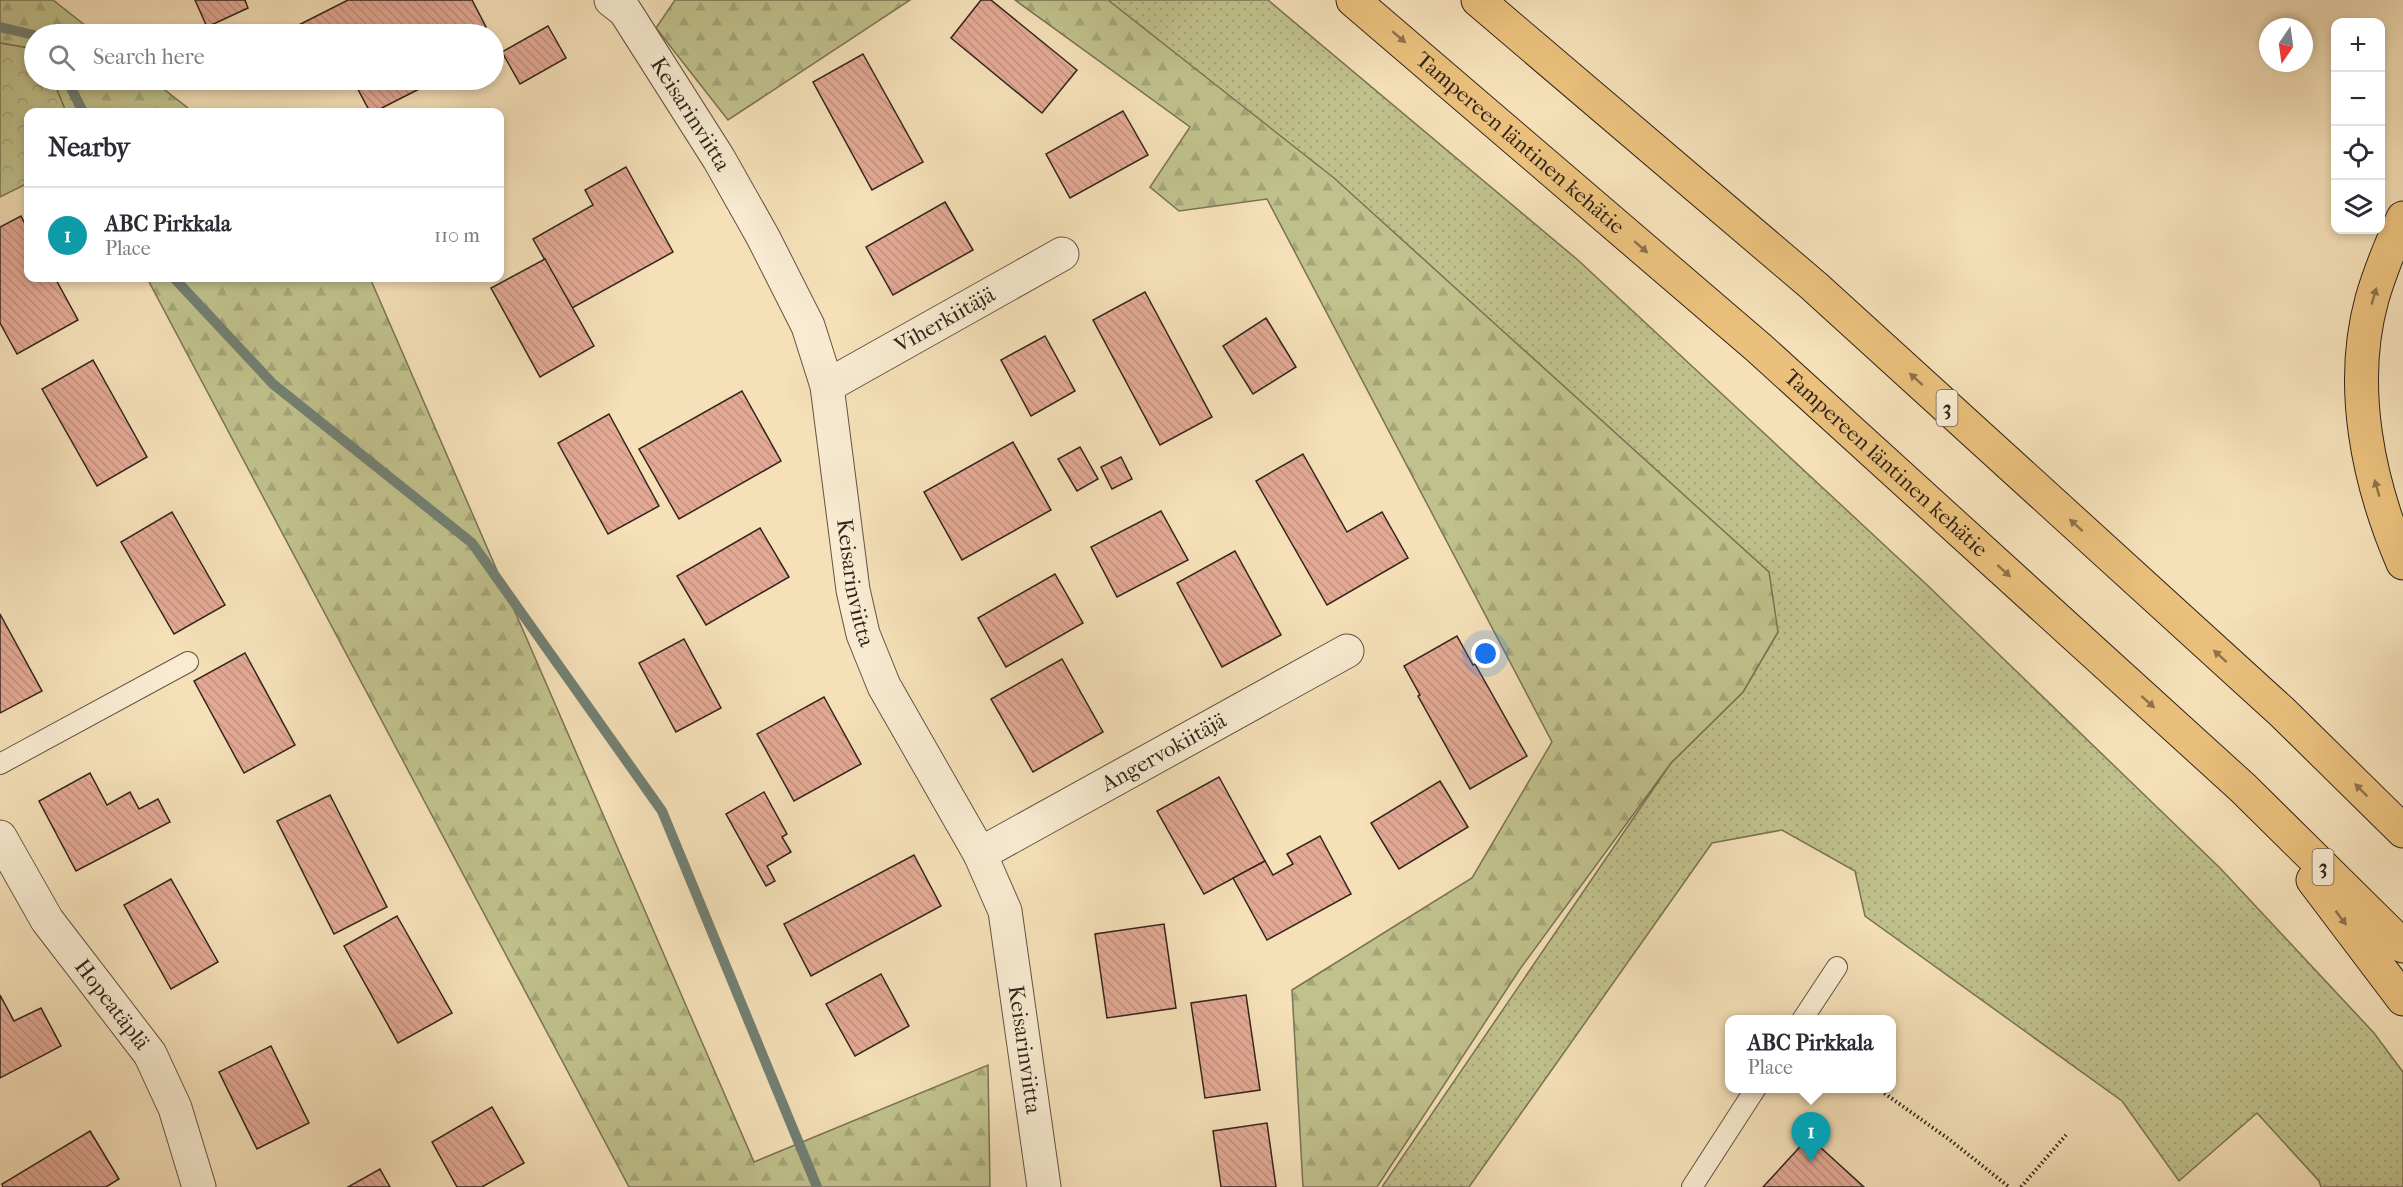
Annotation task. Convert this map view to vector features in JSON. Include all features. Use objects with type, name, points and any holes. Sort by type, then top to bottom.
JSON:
[{"type":"highway","name":"Tampereen läntinen kehätie","points":[[1353,0],[1759,348],[2243,788],[2403,946]]},
{"type":"highway","name":"3","points":[[1478,0],[1822,294],[2273,704],[2403,831]]},
{"type":"highway","points":[[2403,218],[2386,255],[2372,301],[2362,352],[2362,402],[2371,468],[2391,535],[2403,563]]},
{"type":"highway","points":[[2243,788],[2403,999]]},
{"type":"street","name":"Keisarinviitta","points":[[611,0],[625,11],[674,86],[763,237],[808,326],[827,386],[853,590],[863,634],[884,686],[980,854],[1005,910],[1044,1187]]},
{"type":"street","name":"Viherkiitäjä","points":[[827,386],[1062,254]]},
{"type":"street","name":"Angervokiitäjä","points":[[980,854],[1347,651]]},
{"type":"street","name":"Hopeatäplä","points":[[0,837],[47,920],[150,1054],[175,1108],[199,1187]]},
{"type":"lane","points":[[0,764],[188,662]]},
{"type":"lane","points":[[1805,1015],[1837,967]]},
{"type":"lane","points":[[1692,1187],[1753,1093]]},
{"type":"path","points":[[1883,1093],[1950,1140],[2009,1187]]},
{"type":"path","points":[[2021,1187],[2066,1136]]},
{"type":"green space","points":[[0,0],[53,0],[83,24],[24,24],[24,47],[0,43]]},
{"type":"green space","points":[[675,0],[910,0],[728,120],[656,28]]},
{"type":"green space","points":[[1015,0],[1108,0],[1334,178],[1769,572],[1778,632],[1743,692],[1671,763],[1520,969],[1377,1187],[1303,1187],[1292,990],[1472,878],[1552,742],[1267,199],[1179,211],[1150,187],[1190,127]]},
{"type":"green space","points":[[1108,0],[1268,0],[1579,261],[1925,583],[2220,868],[2374,1033],[2403,1072],[2403,1187],[2321,1187],[2319,1181],[2257,1113],[2179,1181],[2122,1101],[1865,916],[1855,871],[1782,830],[1712,843],[1469,1187],[1382,1187],[1671,763],[1743,692],[1778,632]]},
{"type":"green space","points":[[0,43],[24,47],[24,90],[57,90],[64,108],[24,108],[24,185],[0,197]]},
{"type":"green space","points":[[57,90],[165,90],[188,108],[64,108]]},
{"type":"green space","points":[[149,282],[372,282],[754,1162],[988,1065],[990,1187],[629,1187]]},
{"type":"building","points":[[195,0],[245,0],[248,8],[213,24],[206,24]]},
{"type":"building","points":[[348,0],[472,0],[484,24],[301,24]]},
{"type":"building","points":[[981,0],[991,0],[1077,70],[1042,113],[951,38]]},
{"type":"building","points":[[548,26],[566,58],[520,84],[504,56],[504,51]]},
{"type":"building","points":[[863,54],[923,162],[872,190],[813,82]]},
{"type":"building","points":[[358,90],[417,90],[382,108],[368,108]]},
{"type":"building","points":[[1123,111],[1148,155],[1070,198],[1046,154]]},
{"type":"building","points":[[626,167],[673,252],[572,308],[533,239],[593,205],[585,190]]},
{"type":"building","points":[[945,202],[973,250],[893,295],[866,247]]},
{"type":"building","points":[[21,216],[24,222],[24,282],[57,282],[78,320],[17,354],[0,323],[0,227]]},
{"type":"building","points":[[545,259],[594,346],[540,377],[491,288]]},
{"type":"building","points":[[1145,292],[1212,417],[1160,445],[1093,320]]},
{"type":"building","points":[[1266,318],[1296,367],[1253,394],[1223,346]]},
{"type":"building","points":[[1045,336],[1075,391],[1031,416],[1001,360]]},
{"type":"building","points":[[93,360],[147,457],[97,486],[42,389]]},
{"type":"building","points":[[742,391],[781,461],[679,519],[639,449]]},
{"type":"building","points":[[609,414],[659,506],[608,534],[558,443]]},
{"type":"building","points":[[1013,442],[1051,510],[962,560],[924,492]]},
{"type":"building","points":[[1080,447],[1098,479],[1077,491],[1058,459]]},
{"type":"building","points":[[1303,454],[1347,532],[1382,512],[1408,558],[1327,605],[1256,481]]},
{"type":"building","points":[[1121,457],[1132,479],[1112,489],[1101,467]]},
{"type":"building","points":[[1161,511],[1188,560],[1117,597],[1091,547]]},
{"type":"building","points":[[172,512],[225,605],[174,634],[121,542]]},
{"type":"building","points":[[760,528],[789,577],[706,625],[677,576]]},
{"type":"building","points":[[1235,551],[1281,635],[1222,667],[1177,583]]},
{"type":"building","points":[[1055,574],[1083,623],[1006,667],[978,618]]},
{"type":"building","points":[[0,614],[42,691],[0,713]]},
{"type":"building","points":[[1457,636],[1527,756],[1470,789],[1418,696],[1420,695],[1404,666]]},
{"type":"building","points":[[684,639],[721,708],[676,732],[639,663]]},
{"type":"building","points":[[245,653],[295,745],[244,773],[194,681]]},
{"type":"building","points":[[1062,659],[1103,732],[1033,772],[991,699]]},
{"type":"building","points":[[824,697],[861,764],[794,801],[757,734]]},
{"type":"building","points":[[90,773],[107,805],[130,792],[139,809],[158,799],[170,822],[76,871],[39,801]]},
{"type":"building","points":[[1219,777],[1265,861],[1204,894],[1157,811]]},
{"type":"building","points":[[1440,781],[1468,827],[1399,869],[1371,823]]},
{"type":"building","points":[[764,792],[787,834],[782,837],[791,852],[767,866],[775,881],[766,886],[726,814]]},
{"type":"building","points":[[330,795],[387,907],[334,934],[277,821]]},
{"type":"building","points":[[1320,836],[1351,894],[1267,940],[1233,878],[1265,861],[1273,875],[1293,864],[1287,854]]},
{"type":"building","points":[[914,855],[941,906],[811,976],[784,924]]},
{"type":"building","points":[[171,879],[218,962],[171,989],[124,905]]},
{"type":"building","points":[[397,916],[452,1013],[398,1043],[344,946]]},
{"type":"building","points":[[1164,924],[1176,1008],[1107,1018],[1095,934]]},
{"type":"building","points":[[881,974],[909,1026],[855,1056],[826,1004]]},
{"type":"building","points":[[0,995],[14,1021],[41,1008],[61,1046],[0,1078]]},
{"type":"building","points":[[1246,995],[1260,1090],[1205,1098],[1191,1003]]},
{"type":"building","points":[[271,1046],[309,1123],[257,1149],[219,1072]]},
{"type":"building","points":[[492,1107],[524,1163],[482,1187],[457,1187],[432,1142]]},
{"type":"building","points":[[1267,1123],[1276,1187],[1221,1187],[1213,1131]]},
{"type":"building","points":[[90,1131],[119,1179],[106,1187],[3,1187],[2,1184]]},
{"type":"building","points":[[1809,1137],[1864,1187],[1763,1187]]},
{"type":"building","points":[[380,1169],[390,1187],[348,1187]]},
{"type":"waterway","points":[[0,27],[24,33]]},
{"type":"waterway","points":[[72,90],[81,108]]},
{"type":"waterway","points":[[178,282],[273,384],[472,543],[662,811],[817,1187]]},
{"type":"place","name":"ABC Pirkkala","points":[[1811,1162]]}]
